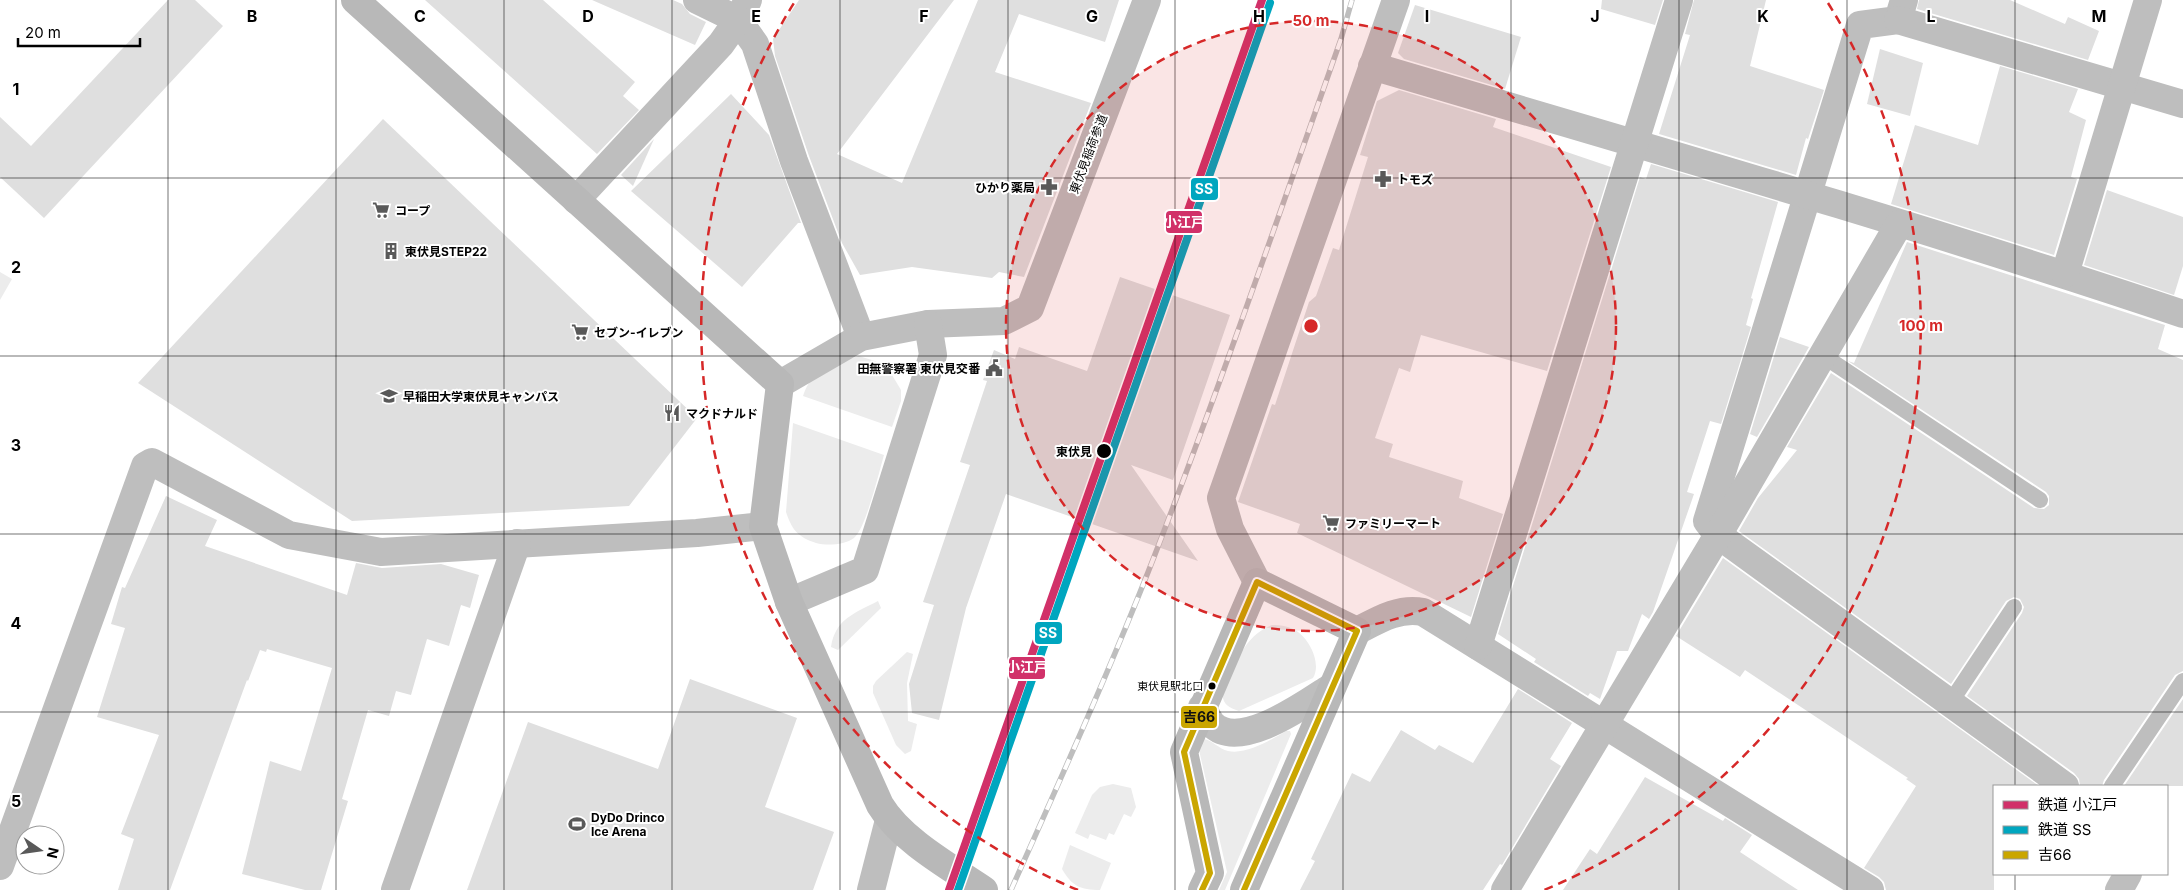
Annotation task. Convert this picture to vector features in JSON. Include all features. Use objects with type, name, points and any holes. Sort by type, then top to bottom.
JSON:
[{"type":"street","points":[[355,0],[780,384]]},
{"type":"street","points":[[697,0],[743,10]]},
{"type":"street","name":"東伏見稲荷参道","points":[[928,324],[1004,321],[1030,308],[1147,0]]},
{"type":"street","points":[[1357,631],[1257,582],[1230,529],[1221,498],[1396,0]]},
{"type":"street","points":[[1478,646],[1679,0]]},
{"type":"street","points":[[2065,274],[2148,0]]},
{"type":"street","points":[[576,200],[721,44],[743,10]]},
{"type":"street","points":[[743,10],[794,161],[862,337]]},
{"type":"street","points":[[2064,785],[1718,535],[1707,521],[1860,25],[1901,10],[2183,104]]},
{"type":"street","points":[[1372,66],[1634,143],[2065,274],[2183,314]]},
{"type":"street","points":[[1505,890],[1718,535],[1899,224]]},
{"type":"street","points":[[780,384],[862,337],[928,324],[933,355],[865,570],[789,602]]},
{"type":"street","points":[[780,384],[763,526],[789,602],[880,805],[889,820],[924,849],[984,890]]},
{"type":"street","points":[[0,866],[145,466],[152,462],[289,534],[381,552],[707,532],[763,526]]},
{"type":"street","points":[[395,890],[517,543]]},
{"type":"street","points":[[1202,890],[1210,873],[1184,752],[1257,582]]},
{"type":"street","points":[[1244,890],[1330,688],[1357,631],[1391,615],[1412,610],[1423,612],[1603,726],[1870,890]]},
{"type":"street","points":[[1202,707],[1213,725],[1225,731],[1239,734],[1256,730],[1302,706],[1330,688]]},
{"type":"street","points":[[871,890],[889,820]]},
{"type":"street","points":[[2118,890],[2127,875]]},
{"type":"lane","points":[[1822,355],[2040,500]]},
{"type":"lane","points":[[1950,703],[2014,607]]},
{"type":"lane","points":[[2113,785],[2183,681]]},
{"type":"shaded area","points":[[0,272],[12,279],[0,300]]},
{"type":"shaded area","points":[[859,356],[875,361],[892,375],[901,390],[901,401],[892,427],[803,396],[812,379],[824,368]]},
{"type":"shaded area","points":[[793,423],[884,455],[872,499],[863,523],[854,538],[846,542],[836,544],[816,543],[796,532],[791,524],[786,512]]},
{"type":"shaded area","points":[[878,601],[881,608],[838,650],[831,647],[833,637],[847,618]]},
{"type":"shaded area","points":[[1272,625],[1292,629],[1305,639],[1315,658],[1316,665],[1313,678],[1239,711],[1232,708],[1224,702],[1223,691],[1247,644],[1254,636]]},
{"type":"shaded area","points":[[907,652],[913,654],[907,683],[908,721],[917,724],[911,751],[905,754],[896,745],[873,693],[873,686]]},
{"type":"shaded area","points":[[1286,731],[1290,731],[1291,734],[1225,890],[1219,890],[1227,872],[1199,750],[1204,739],[1228,751],[1243,751],[1258,746]]},
{"type":"shaded area","points":[[1113,784],[1131,788],[1136,807],[1131,817],[1124,814],[1114,835],[1109,833],[1106,840],[1090,834],[1088,839],[1075,833],[1092,795],[1100,787]]},
{"type":"shaded area","points":[[1070,845],[1111,863],[1100,890],[1077,886],[1062,869]]},
{"type":"building","points":[[168,0],[195,0],[223,26],[44,218],[0,177],[0,117],[31,146]]},
{"type":"building","points":[[425,0],[543,0],[635,82],[623,96],[639,110],[597,154]]},
{"type":"building","points":[[592,0],[673,0],[682,4],[690,14],[706,22],[695,45]]},
{"type":"building","points":[[799,0],[954,0],[837,154],[902,183],[978,0],[1119,0],[1105,42],[1019,14],[995,72],[1091,103],[1024,277],[999,272],[992,278],[912,267],[860,275],[842,243],[809,156],[775,56],[773,39]]},
{"type":"building","points":[[1602,0],[1663,0],[1655,25],[1601,9]]},
{"type":"building","points":[[1694,0],[1766,0],[1750,66],[1824,90],[1808,139],[1806,138],[1796,175],[1659,134],[1690,35],[1685,34]]},
{"type":"building","points":[[1919,0],[2010,0],[2065,24],[2068,17],[2099,31],[2088,60],[1917,9]]},
{"type":"building","points":[[1415,5],[1521,37],[1505,89],[1404,59],[1398,53]]},
{"type":"building","points":[[1880,49],[1923,63],[1910,116],[1867,104]]},
{"type":"building","points":[[2000,66],[2078,89],[2069,112],[2086,120],[2071,177],[2077,179],[2054,255],[1891,204],[1915,125],[1978,145]]},
{"type":"building","points":[[1399,90],[1496,119],[1493,127],[1611,167],[1547,371],[1421,335],[1410,372],[1399,368],[1375,438],[1393,444],[1389,457],[1463,481],[1459,498],[1503,514],[1471,617],[1297,533],[1300,524],[1238,502],[1272,404],[1275,405],[1309,302],[1316,296],[1333,248],[1339,250],[1368,157],[1360,155],[1377,101]]},
{"type":"building","points":[[731,94],[769,135],[801,223],[798,223],[742,287],[631,191]]},
{"type":"building","name":"東伏見STEP22","points":[[383,119],[697,418],[629,506],[352,521],[138,383]]},
{"type":"building","points":[[654,139],[633,186],[621,175]]},
{"type":"building","points":[[1651,164],[1778,202],[1751,298],[1753,299],[1746,325],[1751,327],[1721,424],[1710,421],[1687,492],[1694,494],[1653,612],[1649,619],[1642,614],[1628,651],[1617,651],[1600,699],[1590,693],[1588,696],[1534,662],[1536,659],[1498,634],[1640,177],[1646,179]]},
{"type":"building","points":[[2107,190],[2183,217],[2183,266],[2174,295],[2084,265]]},
{"type":"building","points":[[1907,242],[2165,325],[2158,349],[2183,360],[2183,671],[2175,675],[2102,785],[2080,785],[2079,779],[2074,773],[1967,696],[2022,613],[2024,607],[2020,599],[2014,597],[2006,601],[1951,684],[1739,531],[1758,498],[1797,450],[1787,447],[1831,373],[2034,508],[2044,509],[2049,505],[2049,496],[2046,492],[1848,361],[1854,363]]},
{"type":"building","points":[[1120,277],[1230,315],[1173,480],[1131,465],[1198,561],[1006,494],[966,608],[939,720],[912,713],[909,684],[934,605],[923,602],[970,465],[960,462],[987,381],[983,380],[994,350],[1015,359],[1019,347],[1087,371]]},
{"type":"building","points":[[1780,337],[1809,347],[1757,437],[1750,434]]},
{"type":"building","points":[[166,496],[217,520],[205,546],[347,595],[356,563],[382,568],[441,564],[479,575],[470,608],[461,605],[449,646],[427,639],[411,695],[396,691],[389,716],[368,710],[342,799],[348,801],[321,890],[305,890],[242,874],[270,761],[301,771],[332,668],[267,649],[266,652],[260,650],[247,680],[170,890],[118,890],[134,839],[121,834],[159,735],[97,717],[125,628],[111,624],[122,587],[125,588]]},
{"type":"building","points":[[1723,558],[2038,785],[1993,785],[1994,890],[1886,890],[1884,882],[1879,877],[1864,868],[1916,786],[1906,779],[1908,778],[1745,670],[1740,677],[1676,636]]},
{"type":"building","points":[[690,679],[797,718],[765,807],[834,832],[813,890],[467,890],[528,722],[658,769]]},
{"type":"building","points":[[1518,689],[1572,723],[1550,759],[1561,766],[1502,865],[1500,864],[1483,890],[1300,890],[1315,861],[1311,859],[1352,773],[1370,782],[1401,730],[1435,750],[1439,745],[1473,763]]},
{"type":"building","points":[[2183,699],[2183,786],[2125,785]]},
{"type":"building","points":[[1645,777],[1723,821],[1725,818],[1752,835],[1740,852],[1798,890],[1563,890],[1590,849],[1597,854]]},
{"type":"railway","points":[[1011,890],[1102,683],[1154,557],[1249,299],[1341,39],[1352,0]]},
{"type":"rail line","name":"小江戸","points":[[949,890],[1262,0]]},
{"type":"rail line","name":"SS","points":[[958,890],[1270,3]]},
{"type":"transit line","name":"吉66","points":[[1202,890],[1210,873],[1184,752],[1257,582],[1357,631],[1244,890]]},
{"type":"place","name":"トモズ","points":[[1383,179]]},
{"type":"place","name":"ひかり薬局","points":[[1049,187]]},
{"type":"place","name":"コープ","points":[[381,210]]},
{"type":"place","name":"東伏見STEP22","points":[[391,251]]},
{"type":"place","name":"セブン-イレブン","points":[[580,332]]},
{"type":"place","name":"田無警察署 東伏見交番","points":[[994,368]]},
{"type":"place","name":"早稲田大学東伏見キャンパス","points":[[389,396]]},
{"type":"place","name":"マクドナルド","points":[[672,413]]},
{"type":"place","name":"東伏見","points":[[1104,451]]},
{"type":"place","name":"ファミリーマート","points":[[1331,523]]},
{"type":"place","name":"東伏見駅北口","points":[[1212,686]]},
{"type":"place","name":"DyDo Drinco Ice Arena","points":[[577,824]]}]
